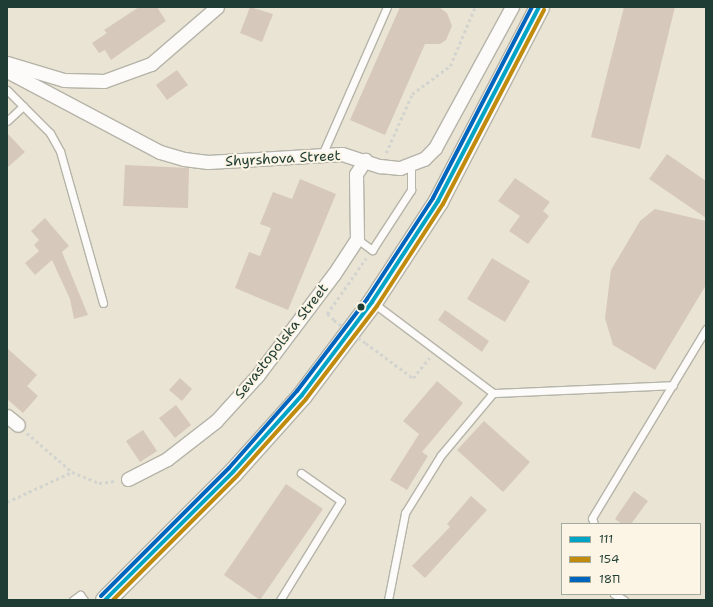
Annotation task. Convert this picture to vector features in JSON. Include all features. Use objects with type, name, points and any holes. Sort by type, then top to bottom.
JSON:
[{"type":"street","points":[[7,62],[64,80],[104,81],[151,64],[217,7]]},
{"type":"street","points":[[411,166],[435,148],[512,7]]},
{"type":"street","points":[[105,600],[233,472],[302,395],[372,302],[438,201],[538,7]]},
{"type":"street","name":"Shyrshova Street","points":[[7,71],[160,152],[184,159],[208,162],[342,154],[365,160],[380,166],[411,166]]},
{"type":"street","points":[[356,239],[356,174],[365,160]]},
{"type":"street","name":"Sevastopolska Street","points":[[128,479],[167,459],[216,421],[257,376],[356,239]]},
{"type":"street","points":[[7,416],[18,425]]},
{"type":"lane","points":[[322,155],[387,7]]},
{"type":"lane","points":[[7,90],[50,133],[60,151],[103,303]]},
{"type":"lane","points":[[7,121],[23,106]]},
{"type":"lane","points":[[356,239],[372,250],[411,190],[411,166]]},
{"type":"lane","points":[[372,302],[493,393],[672,385]]},
{"type":"lane","points":[[594,523],[592,518],[706,329]]},
{"type":"lane","points":[[388,600],[405,513],[441,455],[493,393]]},
{"type":"lane","points":[[280,600],[341,501],[301,473]]},
{"type":"lane","points":[[73,600],[80,595],[84,600]]},
{"type":"path","points":[[380,166],[412,94],[450,66],[475,7]]},
{"type":"path","points":[[372,250],[327,314],[413,378],[429,357]]},
{"type":"path","points":[[336,328],[344,317]]},
{"type":"path","points":[[18,425],[72,472],[99,483],[128,479]]},
{"type":"path","points":[[7,502],[72,472]]},
{"type":"building","points":[[139,7],[157,7],[166,21],[111,60],[105,50],[99,53],[92,43],[107,33],[104,30]]},
{"type":"building","points":[[250,7],[273,14],[262,42],[240,33]]},
{"type":"building","points":[[400,7],[439,7],[447,13],[452,26],[446,40],[440,44],[425,44],[385,135],[350,120]]},
{"type":"building","points":[[624,7],[675,7],[640,149],[591,137]]},
{"type":"building","points":[[177,70],[188,85],[167,100],[156,85]]},
{"type":"building","points":[[7,133],[25,152],[7,168]]},
{"type":"building","points":[[667,154],[706,181],[706,218],[649,179]]},
{"type":"building","points":[[125,165],[189,168],[188,208],[123,206]]},
{"type":"building","points":[[515,178],[550,202],[543,211],[549,216],[528,244],[509,231],[520,216],[498,201]]},
{"type":"building","points":[[300,179],[336,194],[288,310],[235,288],[249,252],[260,256],[271,228],[260,224],[273,192],[292,199]]},
{"type":"building","points":[[655,209],[706,221],[706,285],[655,370],[613,345],[605,318],[611,270],[640,221]]},
{"type":"building","points":[[45,218],[69,246],[62,252],[88,315],[74,319],[70,299],[52,260],[35,275],[25,263],[39,251],[34,245],[39,240],[31,231]]},
{"type":"building","points":[[492,258],[530,281],[505,322],[467,299]]},
{"type":"building","points":[[445,310],[489,341],[482,352],[438,320]]},
{"type":"building","points":[[7,348],[37,375],[27,386],[38,396],[23,413],[7,399]]},
{"type":"building","points":[[180,378],[192,389],[182,401],[169,390]]},
{"type":"building","points":[[437,381],[463,403],[422,452],[428,456],[407,490],[390,480],[419,434],[403,421]]},
{"type":"building","points":[[176,405],[191,425],[175,438],[159,418]]},
{"type":"building","points":[[484,421],[530,462],[503,492],[457,450]]},
{"type":"building","points":[[143,430],[157,451],[140,462],[126,441]]},
{"type":"building","points":[[286,484],[323,509],[260,600],[224,575]]},
{"type":"building","points":[[634,491],[648,501],[632,523],[621,523],[615,519]]},
{"type":"building","points":[[471,496],[487,510],[425,578],[412,566],[450,527],[447,524]]},
{"type":"transit line","name":"18П","points":[[101,596],[229,468],[297,391],[367,299],[433,198],[532,7]]},
{"type":"transit line","name":"111","points":[[105,600],[233,472],[302,395],[372,302],[438,201],[539,7]]},
{"type":"transit line","name":"154","points":[[113,600],[237,476],[306,399],[377,306],[443,204],[544,10]]}]
